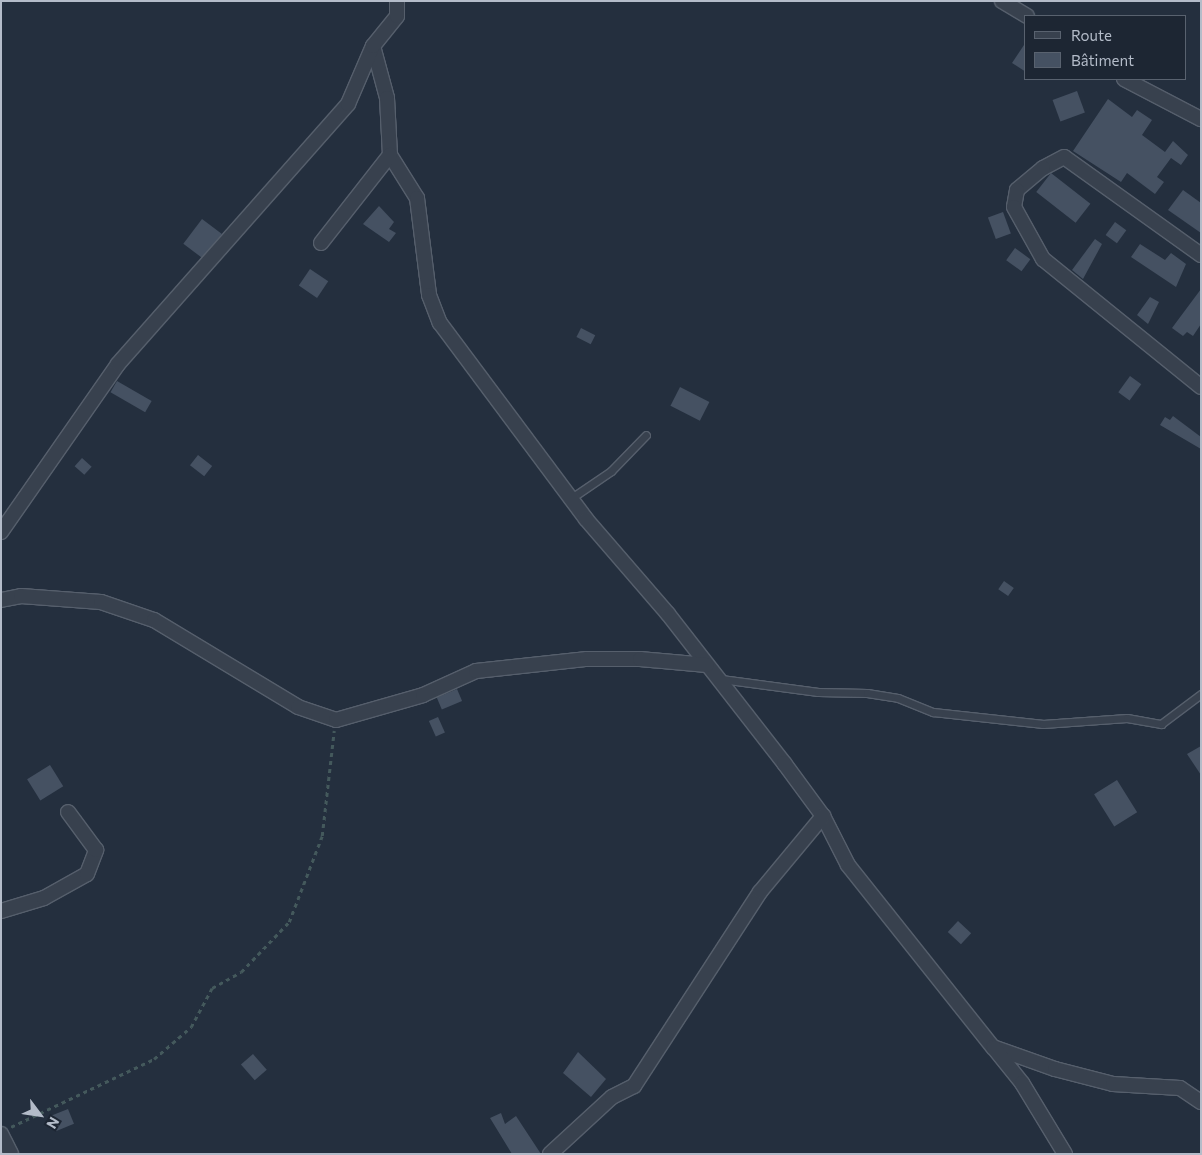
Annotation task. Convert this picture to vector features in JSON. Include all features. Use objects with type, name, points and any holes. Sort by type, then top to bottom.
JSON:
[{"type":"street","points":[[1,532],[118,364],[348,104],[373,46],[397,16],[397,1]]},
{"type":"street","points":[[1002,1],[1025,15]]},
{"type":"street","points":[[373,46],[387,98],[390,155],[417,198],[429,295],[440,323],[570,499],[718,678],[823,816],[848,866],[1022,1083],[1065,1154]]},
{"type":"street","points":[[1126,80],[1201,119]]},
{"type":"street","points":[[321,243],[390,155]]},
{"type":"street","points":[[1201,255],[1064,157],[1043,168],[1017,190],[1014,207],[1043,259],[1201,387]]},
{"type":"street","points":[[1,600],[21,596],[100,602],[154,620],[298,707],[336,720],[423,696],[476,671],[587,659],[640,659],[707,665]]},
{"type":"street","points":[[1,911],[44,898],[87,874],[96,850],[68,812]]},
{"type":"street","points":[[550,1154],[612,1098],[634,1086],[760,892],[823,816]]},
{"type":"street","points":[[993,1047],[1055,1070],[1113,1084],[1180,1088],[1201,1102]]},
{"type":"street","points":[[1,1133],[11,1154]]},
{"type":"lane","points":[[570,499],[612,471],[646,435]]},
{"type":"lane","points":[[718,678],[818,692],[867,693],[898,698],[933,712],[1043,724],[1127,718],[1161,724],[1201,694]]},
{"type":"path","points":[[1,1133],[154,1059],[191,1027],[212,988],[241,972],[289,922],[322,836],[336,720]]},
{"type":"building","points":[[1024,45],[1024,71],[1012,63]]},
{"type":"building","points":[[1077,91],[1085,113],[1060,122],[1053,100]]},
{"type":"building","points":[[1108,99],[1132,117],[1137,110],[1152,120],[1142,135],[1165,152],[1173,141],[1188,155],[1181,165],[1171,158],[1157,177],[1164,182],[1155,194],[1127,173],[1121,182],[1073,151]]},
{"type":"building","points":[[1051,173],[1090,204],[1076,223],[1036,192]]},
{"type":"building","points":[[1183,190],[1201,203],[1201,233],[1168,210]]},
{"type":"building","points":[[379,206],[394,222],[389,229],[396,233],[389,242],[363,224]]},
{"type":"building","points":[[1003,212],[1011,234],[996,239],[988,217]]},
{"type":"building","points":[[202,219],[222,234],[203,259],[183,244]]},
{"type":"building","points":[[1115,222],[1126,230],[1117,243],[1106,235]]},
{"type":"building","points":[[1095,239],[1102,244],[1083,279],[1072,270]]},
{"type":"building","points":[[1140,244],[1165,260],[1171,253],[1186,264],[1176,287],[1131,257]]},
{"type":"building","points":[[1015,248],[1030,259],[1022,271],[1006,260]]},
{"type":"building","points":[[310,269],[328,281],[317,298],[299,286]]},
{"type":"building","points":[[1201,289],[1201,324],[1193,336],[1187,332],[1183,336],[1172,328]]},
{"type":"building","points":[[1150,297],[1159,302],[1148,324],[1137,315]]},
{"type":"building","points":[[581,328],[595,335],[591,344],[576,337]]},
{"type":"building","points":[[1130,376],[1141,384],[1130,400],[1118,392]]},
{"type":"building","points":[[117,381],[152,401],[145,412],[110,392]]},
{"type":"building","points":[[680,387],[709,402],[700,421],[670,406]]},
{"type":"building","points":[[1173,416],[1201,437],[1201,449],[1160,425],[1165,417],[1170,420]]},
{"type":"building","points":[[198,455],[212,466],[204,476],[190,465]]},
{"type":"building","points":[[82,458],[92,467],[84,475],[75,466]]},
{"type":"building","points":[[1004,581],[1014,588],[1008,596],[998,589]]},
{"type":"building","points":[[457,689],[462,701],[442,710],[437,698]]},
{"type":"building","points":[[438,717],[445,733],[436,737],[429,721]]},
{"type":"building","points":[[1201,746],[1201,775],[1187,754]]},
{"type":"building","points":[[50,765],[63,786],[40,801],[27,779]]},
{"type":"building","points":[[1117,780],[1137,812],[1114,827],[1094,794]]},
{"type":"building","points":[[958,921],[971,933],[961,944],[948,932]]},
{"type":"building","points":[[578,1052],[606,1079],[591,1097],[563,1073]]},
{"type":"building","points":[[253,1054],[267,1070],[255,1080],[241,1064]]},
{"type":"building","points":[[68,1109],[74,1124],[56,1131],[50,1116]]},
{"type":"building","points":[[501,1113],[505,1124],[516,1116],[541,1154],[512,1154],[490,1118]]}]
